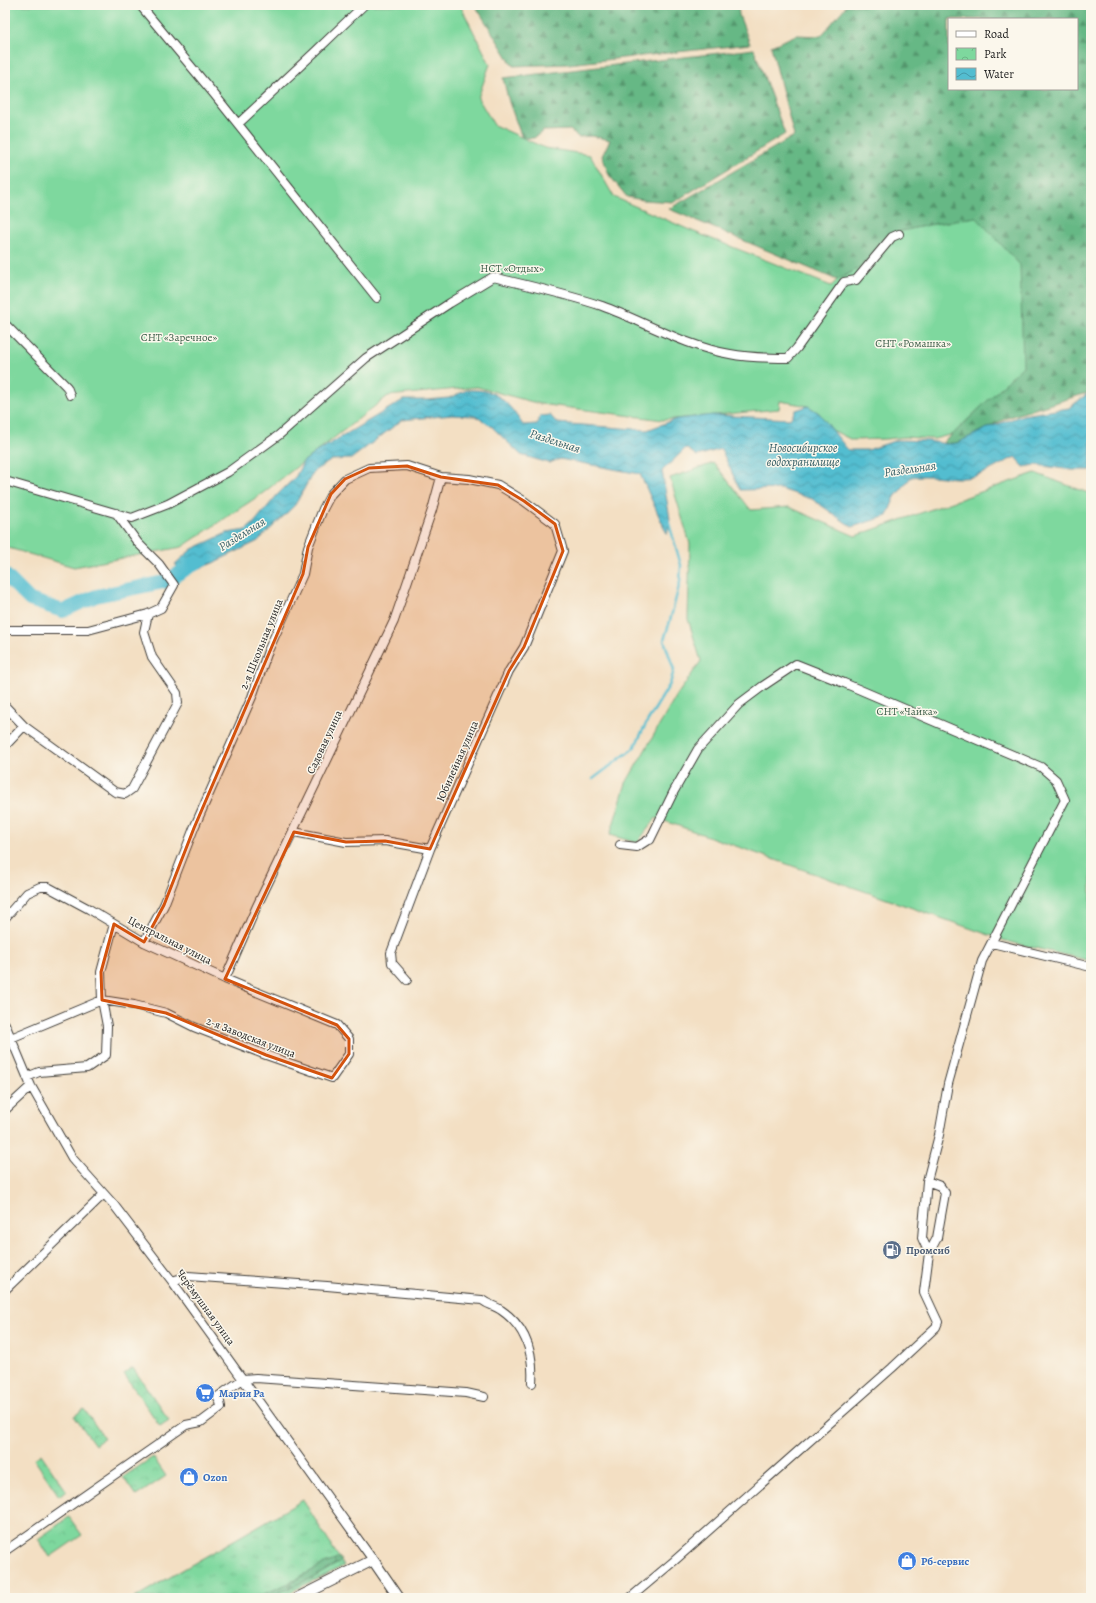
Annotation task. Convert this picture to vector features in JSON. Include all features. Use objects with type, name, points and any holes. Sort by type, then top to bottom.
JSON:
[{"type":"street","points":[[140,5],[238,124],[376,298]]},
{"type":"street","points":[[238,124],[364,5]]},
{"type":"street","points":[[5,481],[99,510],[132,518],[168,504],[228,472],[278,435],[366,358],[450,303],[493,277],[554,291],[602,306],[697,345],[723,352],[764,358],[788,358],[797,348],[844,282],[856,280],[892,237],[900,234]]},
{"type":"street","points":[[5,324],[67,387],[70,395]]},
{"type":"street","name":"2-я Школьная улица","points":[[144,942],[164,905],[194,828],[252,698],[268,651],[303,574],[308,547],[323,509],[331,494],[345,479],[369,468],[407,466],[441,477],[469,479],[498,485],[524,500],[555,524],[563,551]]},
{"type":"street","name":"Садовая улица","points":[[225,979],[256,908],[394,622],[432,510],[441,477]]},
{"type":"street","points":[[5,630],[88,630],[148,614],[161,608],[174,585],[159,564],[138,543],[116,513]]},
{"type":"street","name":"Юбилейная улица","points":[[406,980],[392,963],[391,953],[430,849],[509,671],[524,646],[563,551]]},
{"type":"street","points":[[5,706],[24,726],[115,792],[125,794],[132,789],[178,703],[177,693],[152,657],[144,632],[148,614]]},
{"type":"street","points":[[620,845],[637,847],[650,840],[674,791],[698,749],[739,704],[796,664],[1042,767],[1056,780],[1065,800],[982,961],[948,1084],[939,1136],[927,1181],[922,1238],[929,1253]]},
{"type":"street","points":[[5,746],[24,726]]},
{"type":"street","points":[[294,832],[346,842],[385,841],[430,849]]},
{"type":"street","name":"Центральная улица","points":[[5,918],[27,893],[40,887],[48,887],[90,909],[144,942],[225,979],[337,1025]]},
{"type":"street","points":[[27,1077],[39,1072],[88,1068],[106,1055],[107,1026],[102,1000],[101,972],[114,924]]},
{"type":"street","points":[[992,943],[1091,967]]},
{"type":"street","points":[[11,1038],[102,1000]]},
{"type":"street","name":"2-я Заводская улица","points":[[102,1000],[134,1005],[166,1013],[194,1027],[266,1055],[332,1078],[349,1054],[350,1038],[337,1025]]},
{"type":"street","name":"Черёмушная улица","points":[[5,1024],[31,1086],[72,1158],[104,1194],[172,1281],[399,1598]]},
{"type":"street","points":[[5,1110],[31,1086]]},
{"type":"street","points":[[630,1598],[680,1556],[892,1368],[936,1327],[938,1322],[924,1292],[929,1253],[937,1238],[945,1193],[940,1186],[927,1181]]},
{"type":"street","points":[[5,1290],[104,1194]]},
{"type":"street","points":[[172,1281],[188,1276],[327,1286],[482,1300],[488,1305],[500,1309],[525,1336],[533,1366],[532,1383]]},
{"type":"street","points":[[5,1551],[186,1425],[198,1424],[213,1414],[221,1407],[217,1397],[243,1379],[256,1378],[458,1392],[484,1397]]},
{"type":"street","points":[[297,1598],[373,1560]]},
{"type":"highlighted area","points":[[407,466],[441,477],[498,485],[524,501],[555,524],[563,551],[524,647],[509,671],[430,849],[385,841],[346,842],[294,832],[225,979],[337,1025],[349,1039],[349,1054],[332,1078],[266,1055],[166,1013],[102,1000],[101,972],[114,924],[144,942],[164,905],[194,828],[303,574],[308,547],[331,494],[345,479],[369,468]]},
{"type":"green space","points":[[5,5],[460,5],[490,64],[478,98],[494,125],[545,148],[590,155],[614,197],[692,231],[831,286],[837,280],[858,269],[893,233],[976,217],[1020,265],[1023,366],[953,434],[934,439],[905,437],[852,440],[832,430],[819,413],[808,406],[780,401],[779,409],[663,420],[540,404],[477,387],[388,396],[263,493],[182,547],[74,567],[5,547]]},
{"type":"green space","points":[[475,5],[738,5],[739,15],[750,44],[568,64],[513,66]]},
{"type":"green space","points":[[847,5],[1091,5],[1090,392],[1009,417],[957,443],[947,444],[943,442],[1023,366],[976,217],[893,233],[858,269],[837,280],[669,209],[794,136],[771,46],[796,35],[821,36]]},
{"type":"green space","points":[[754,49],[785,134],[674,202],[643,200],[627,197],[609,175],[602,156],[610,140],[592,136],[578,137],[570,130],[543,131],[534,138],[522,138],[509,102],[503,78]]},
{"type":"green space","name":"СНТ «Чайка»","points":[[714,463],[751,510],[789,507],[855,536],[1035,473],[1091,494],[1091,766],[1084,791],[1091,857],[1091,961],[1009,942],[656,818],[637,843],[610,835],[626,783],[677,695],[701,661],[688,619],[690,544],[670,478]]},
{"type":"green space","points":[[1091,766],[1091,857],[1084,791]]},
{"type":"green space","points":[[133,1368],[169,1420],[160,1426],[124,1374]]},
{"type":"green space","points":[[84,1409],[104,1438],[95,1445],[74,1416]]},
{"type":"green space","points":[[41,1454],[66,1490],[59,1496],[34,1459]]},
{"type":"green space","points":[[153,1457],[166,1476],[136,1496],[123,1477]]},
{"type":"green space","points":[[303,1500],[344,1566],[278,1598],[134,1598]]},
{"type":"green space","points":[[69,1517],[82,1535],[50,1557],[38,1539]]},
{"type":"green space","points":[[340,1558],[342,1560],[340,1562],[313,1578],[267,1598],[255,1598],[289,1583],[322,1565]]},
{"type":"water","name":"Новосибирское водохранилище","points":[[467,390],[487,391],[500,397],[509,406],[523,425],[537,424],[540,416],[550,415],[557,423],[647,430],[677,419],[713,415],[790,419],[796,410],[808,406],[819,413],[848,450],[868,450],[897,440],[928,441],[947,444],[957,443],[987,428],[1023,415],[1069,408],[1091,391],[1091,470],[1072,470],[1036,465],[1024,467],[1015,457],[981,474],[967,478],[924,476],[911,477],[895,497],[887,516],[852,527],[812,499],[780,489],[740,490],[721,449],[697,456],[686,448],[662,471],[670,519],[667,534],[640,474],[560,459],[549,463],[521,455],[491,426],[475,416],[452,415],[402,420],[351,459],[332,460],[314,471],[295,505],[258,541],[195,570],[182,572],[175,564],[192,549],[227,533],[246,530],[296,476],[303,462],[316,452],[403,400],[449,398]]},
{"type":"waterway","points":[[593,779],[634,748],[647,722],[670,684],[674,670],[664,640],[680,582],[681,565],[668,520]]},
{"type":"waterway","name":"Раздельная","points":[[5,575],[30,600],[63,611],[96,596],[164,582],[198,562]]},
{"type":"place","name":"Промсиб","points":[[892,1250]]},
{"type":"place","name":"Мария Ра","points":[[205,1393]]},
{"type":"place","name":"Ozon","points":[[189,1477]]},
{"type":"place","name":"Рб-сервис","points":[[907,1561]]},
{"type":"park label","name":"НСТ «Отдых»","points":[[512,268]]},
{"type":"park label","name":"СНТ «Заречное»","points":[[179,337]]},
{"type":"park label","name":"СНТ «Ромашка»","points":[[913,343]]}]
